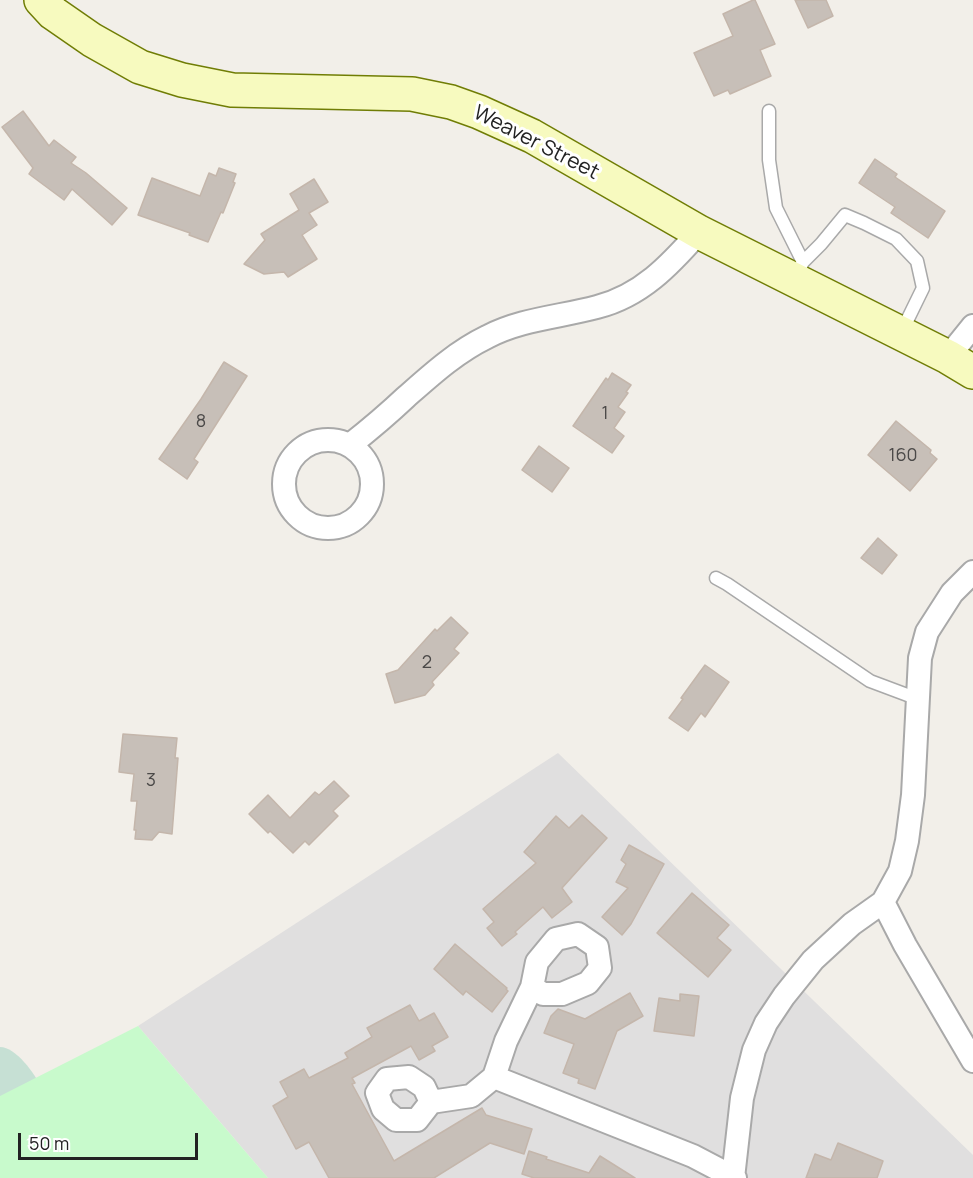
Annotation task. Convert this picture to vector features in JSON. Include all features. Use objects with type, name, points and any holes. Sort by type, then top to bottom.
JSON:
[{"type":"street","name":"Weaver Street","points":[[54,4],[92,40],[140,67],[182,80],[232,90],[412,94],[451,102],[479,112],[532,136],[699,232],[798,271],[901,333],[960,364]]},
{"type":"street","points":[[350,445],[436,371],[486,337],[519,323],[599,307],[629,296],[647,285],[674,261],[699,232]]},
{"type":"street","points":[[960,364],[973,326]]},
{"type":"street","points":[[494,1077],[693,1156],[734,1178],[742,1098],[754,1050],[766,1023],[813,960],[852,924],[883,902],[900,871],[907,841],[913,795],[920,658],[927,632],[952,593],[973,572]]},
{"type":"street","points":[[883,902],[905,945],[973,1061]]},
{"type":"street","points":[[431,1102],[471,1096],[494,1077],[507,1041],[532,987]]},
{"type":"lane","points":[[769,111],[769,160],[776,208],[798,271]]},
{"type":"lane","points":[[798,271],[845,214],[896,239],[917,261],[923,288],[901,333]]},
{"type":"lane","points":[[716,578],[870,681],[918,699]]},
{"type":"shaded area","points":[[558,753],[973,1155],[973,1178],[268,1178],[138,1026]]},
{"type":"green space","points":[[138,1026],[268,1178],[0,1178],[0,1096]]},
{"type":"green space","points":[[0,1047],[18,1056],[30,1069],[41,1087],[0,1178]]},
{"type":"building","points":[[753,0],[775,44],[760,50],[771,76],[730,94],[728,90],[714,96],[694,53],[733,36],[723,14]]},
{"type":"building","points":[[795,0],[826,0],[833,16],[808,28]]},
{"type":"building","points":[[23,111],[49,146],[54,140],[76,157],[71,163],[127,208],[112,225],[72,189],[64,200],[29,174],[33,168],[2,127]]},
{"type":"building","points":[[875,159],[897,174],[895,177],[945,211],[928,238],[891,213],[895,207],[859,183]]},
{"type":"building","points":[[219,168],[236,174],[233,182],[235,183],[208,242],[189,235],[190,233],[138,215],[152,178],[200,196],[209,173],[216,176]]},
{"type":"building","points":[[314,179],[328,202],[309,213],[317,225],[302,235],[317,259],[288,277],[284,272],[264,274],[244,264],[265,240],[261,234],[299,210],[290,194]]},
{"type":"building","points":[[224,362],[247,376],[194,459],[198,462],[187,479],[159,459]]},
{"type":"building","points":[[612,373],[631,385],[618,407],[625,412],[614,428],[624,436],[612,453],[573,426],[606,378],[608,380]]},
{"type":"building","points":[[896,421],[931,450],[930,453],[937,459],[910,491],[868,455]]},
{"type":"building","points":[[539,446],[569,468],[552,492],[522,470]]},
{"type":"building","points":[[878,538],[897,555],[882,574],[861,558]]},
{"type":"building","points":[[451,617],[468,633],[454,649],[459,653],[432,682],[434,685],[425,695],[395,703],[386,674],[398,670],[435,629],[437,631]]},
{"type":"building","points":[[705,665],[729,682],[705,717],[701,713],[688,731],[669,718]]},
{"type":"building","points":[[123,734],[177,738],[175,758],[178,758],[172,834],[159,832],[152,840],[135,839],[137,801],[131,801],[134,774],[119,772]]},
{"type":"building","points":[[334,781],[349,796],[333,811],[338,816],[309,845],[305,841],[293,853],[249,814],[268,795],[290,818],[315,792],[319,795]]},
{"type":"building","points":[[582,815],[607,838],[562,888],[572,902],[552,918],[543,907],[502,946],[487,928],[494,922],[483,909],[536,863],[524,852],[556,816],[569,828]]},
{"type":"building","points":[[629,845],[664,864],[631,924],[622,935],[602,917],[628,888],[616,882],[626,864],[621,860]]},
{"type":"building","points":[[692,893],[729,925],[717,938],[731,950],[708,977],[657,933]]},
{"type":"building","points":[[455,944],[507,988],[508,991],[492,1012],[466,991],[463,995],[434,969]]},
{"type":"building","points":[[630,993],[643,1016],[617,1031],[595,1089],[578,1083],[579,1079],[563,1073],[574,1044],[544,1033],[551,1016],[558,1009],[585,1019]]},
{"type":"building","points":[[680,994],[699,996],[694,1036],[654,1031],[659,998],[680,1001]]},
{"type":"building","points":[[410,1005],[419,1021],[434,1013],[448,1037],[432,1046],[435,1051],[419,1060],[411,1046],[352,1078],[355,1083],[352,1084],[394,1161],[482,1108],[486,1115],[532,1129],[524,1154],[490,1143],[434,1178],[329,1178],[309,1142],[296,1149],[273,1106],[288,1097],[280,1082],[304,1069],[309,1078],[348,1058],[345,1053],[372,1037],[367,1028]]},
{"type":"building","points":[[838,1143],[883,1161],[877,1178],[806,1178],[815,1154],[831,1160]]},
{"type":"building","points":[[529,1151],[589,1173],[600,1156],[635,1178],[534,1178],[522,1174]]}]
